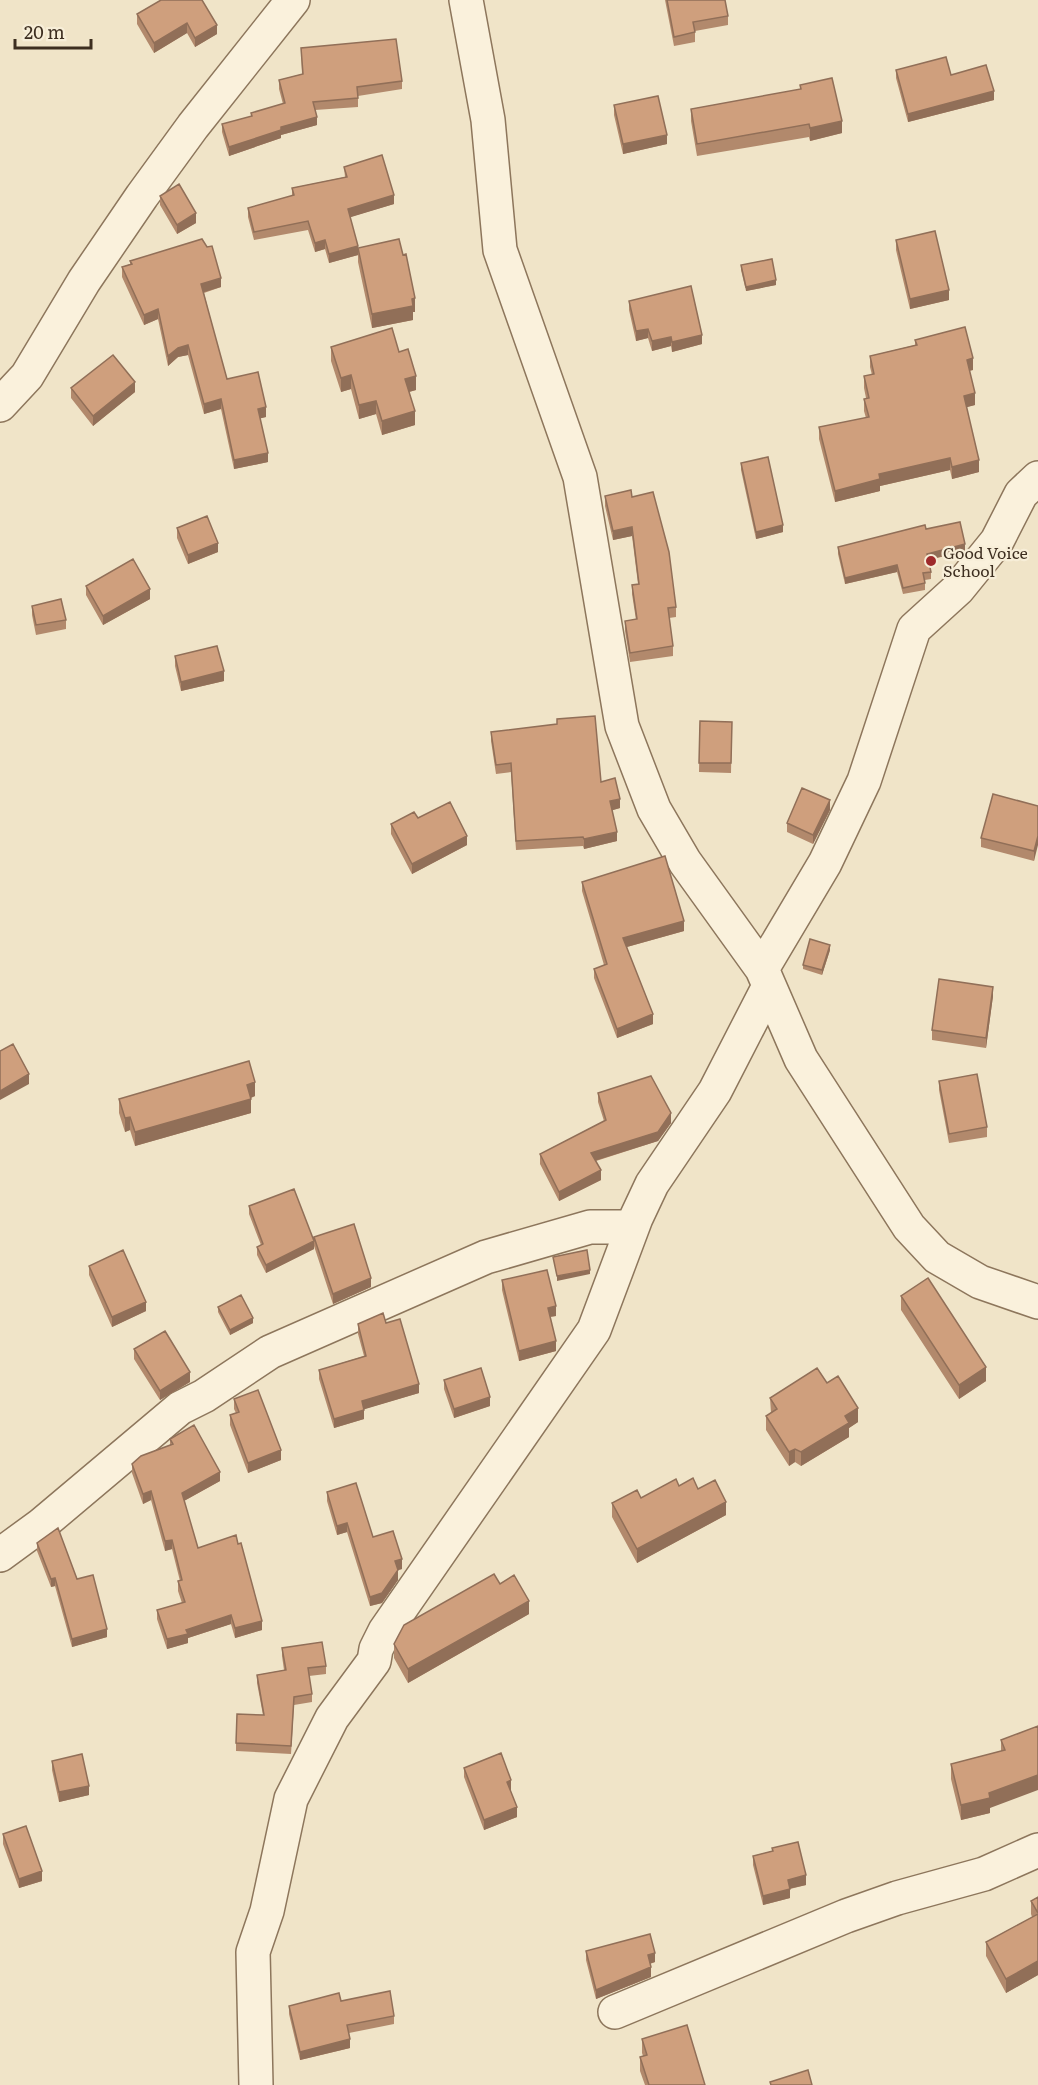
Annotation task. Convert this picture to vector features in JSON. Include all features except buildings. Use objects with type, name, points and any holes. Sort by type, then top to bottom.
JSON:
[{"type":"street","points":[[0,405],[27,376],[84,281],[142,196],[193,126],[293,0]]},
{"type":"street","points":[[466,0],[488,120],[500,250],[580,477],[622,726],[654,808],[685,862],[765,978],[801,1059],[909,1227],[937,1257],[980,1282],[1037,1303]]},
{"type":"street","points":[[256,2085],[253,1952],[267,1911],[291,1799],[332,1718],[374,1661],[376,1649],[385,1631],[594,1330],[632,1227],[652,1184],[715,1091],[765,978],[825,863],[864,781],[914,629],[958,589],[978,565],[997,541],[1021,494],[1038,478]]},
{"type":"street","points":[[0,1555],[41,1524],[180,1408],[204,1396],[270,1352],[486,1257],[590,1227],[632,1227]]},
{"type":"street","points":[[615,2012],[846,1916],[897,1898],[984,1874],[1038,1850]]},
{"type":"place","name":"Good Voice School","points":[[931,561]]}]
